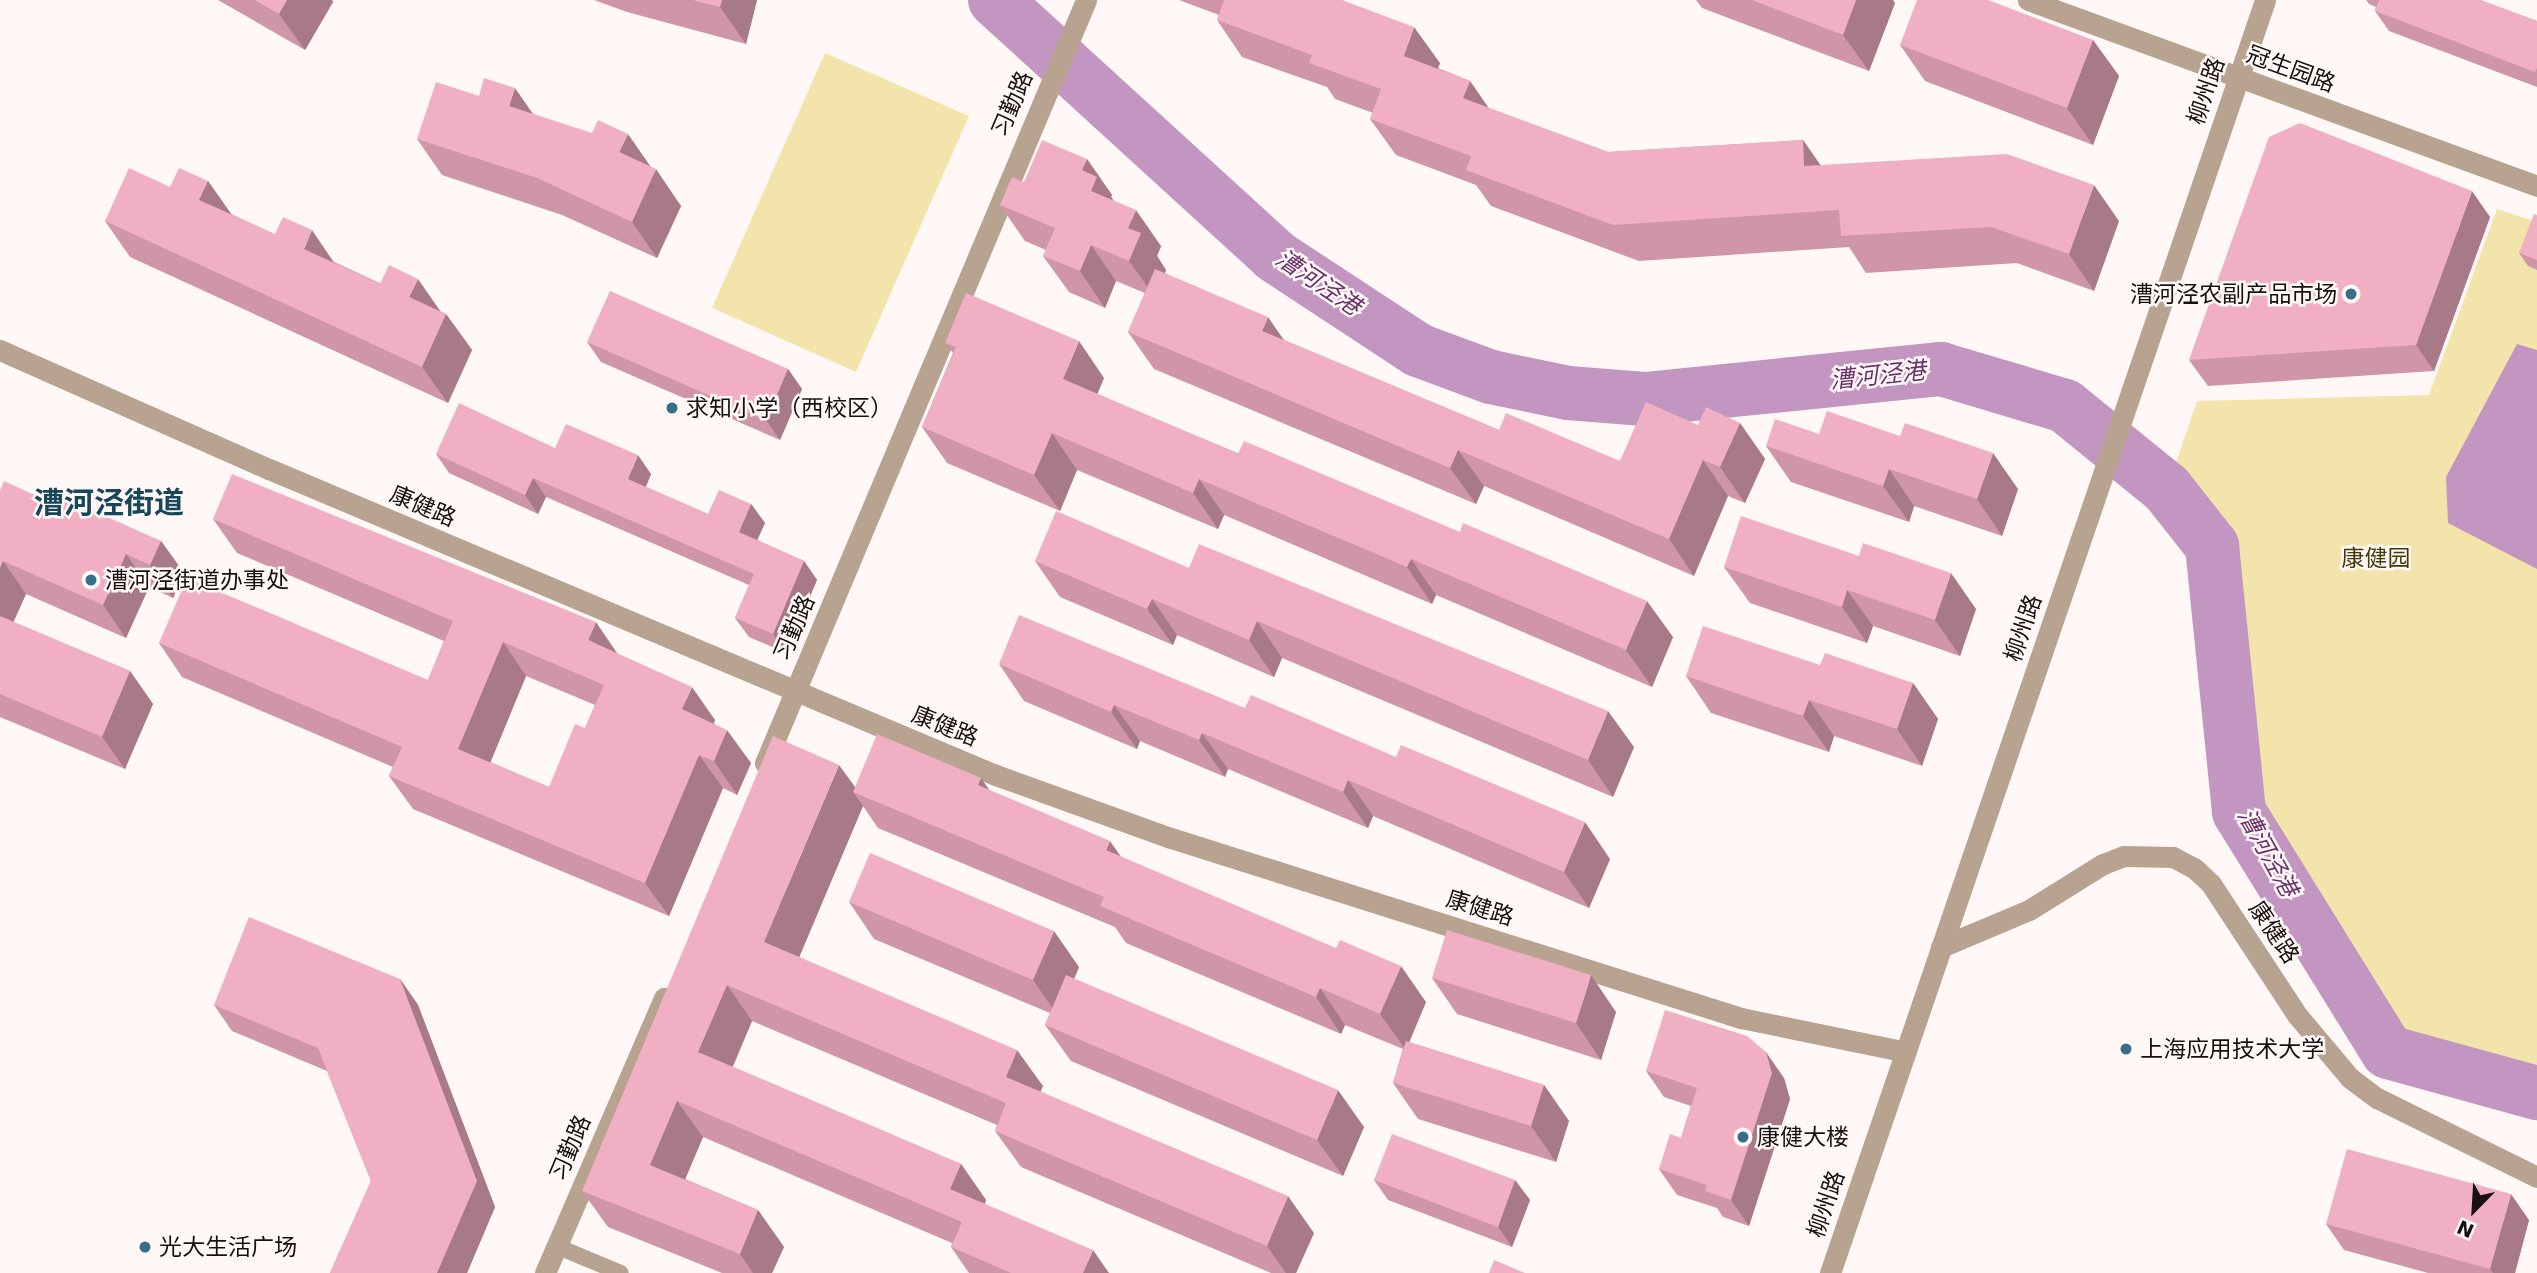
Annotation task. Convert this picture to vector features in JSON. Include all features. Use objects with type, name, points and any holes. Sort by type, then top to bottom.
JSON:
[{"type":"street","name":"习勤路","points":[[758,780],[1036,113],[1086,0]]},
{"type":"street","name":"冠生园路","points":[[2028,0],[2537,186]]},
{"type":"street","name":"柳州路","points":[[1830,1273],[2265,0]]},
{"type":"street","name":"康健路","points":[[0,350],[993,774],[1184,842],[1741,1017],[1906,1052]]},
{"type":"street","name":"康健路","points":[[1941,947],[2029,910],[2103,863],[2124,856],[2173,857],[2194,868],[2211,884],[2297,1015],[2350,1078],[2377,1098],[2537,1177]]},
{"type":"street","name":"习勤路","points":[[545,1273],[670,982]]},
{"type":"lane","points":[[556,1246],[621,1273]]},
{"type":"green space","points":[[825,53],[969,116],[856,372],[712,308]]},
{"type":"green space","name":"康健园","points":[[2497,209],[2537,222],[2537,1093],[2388,1052],[2239,812],[2212,546],[2167,489],[2197,401],[2429,395]]},
{"type":"shaded area","points":[[2517,344],[2537,350],[2537,569],[2448,523],[2446,477]]},
{"type":"building","points":[[255,0],[287,0],[279,14]]},
{"type":"building","points":[[693,0],[722,0],[720,7]]},
{"type":"building","points":[[1224,0],[1342,0],[1414,27],[1404,56],[1470,81],[1463,98],[1608,152],[1803,140],[1804,166],[2007,154],[2094,185],[2069,254],[1991,227],[1841,236],[1839,210],[1613,225],[1466,170],[1471,156],[1370,119],[1381,89],[1309,63],[1312,55],[1217,20]]},
{"type":"building","points":[[1752,0],[1856,0],[1843,35]]},
{"type":"building","points":[[1917,0],[1988,0],[2093,40],[2067,108],[1900,45]]},
{"type":"building","points":[[2379,0],[2480,0],[2537,21],[2537,68],[2535,72],[2375,11]]},
{"type":"building","points":[[484,78],[515,88],[509,106],[592,133],[598,120],[628,134],[619,152],[656,169],[632,222],[537,178],[417,139],[436,82],[479,96]]},
{"type":"building","name":"漕河泾农副产品市场","points":[[2300,123],[2472,191],[2416,345],[2189,360],[2269,137]]},
{"type":"building","points":[[1042,140],[1087,159],[1082,170],[1097,177],[1091,191],[1136,210],[1128,228],[1141,233],[1129,261],[1091,245],[1080,271],[1043,256],[1055,228],[1000,205],[1012,177],[1024,182]]},
{"type":"building","points":[[129,168],[170,187],[179,168],[208,181],[199,200],[275,234],[283,217],[312,230],[304,249],[380,284],[389,265],[418,279],[409,297],[446,314],[422,367],[105,221]]},
{"type":"building","points":[[2534,214],[2537,215],[2537,260],[2519,253]]},
{"type":"building","points":[[1155,269],[1268,317],[1262,331],[1499,430],[1506,413],[1620,461],[1646,402],[1698,425],[1706,407],[1740,423],[1720,467],[1703,460],[1669,539],[1458,450],[1450,468],[1128,332]]},
{"type":"building","points":[[610,291],[788,369],[766,420],[587,342]]},
{"type":"building","points":[[966,293],[1079,341],[1063,379],[1238,454],[1244,441],[1460,532],[1463,523],[1647,601],[1626,650],[1411,559],[1407,567],[1199,479],[1193,493],[1052,433],[1034,475],[922,427],[956,347],[945,343]]},
{"type":"building","points":[[459,403],[555,448],[566,424],[638,455],[628,479],[708,514],[719,490],[751,504],[739,532],[804,561],[773,634],[735,618],[754,574],[533,478],[525,495],[436,454]]},
{"type":"building","points":[[1827,411],[1900,436],[1905,423],[1993,453],[1977,499],[1889,469],[1883,486],[1766,446],[1775,419],[1819,434]]},
{"type":"building","points":[[232,474],[596,622],[588,640],[692,687],[682,709],[727,730],[714,761],[699,755],[645,883],[389,776],[402,747],[159,643],[187,578],[428,680],[453,621],[213,519]],"holes":[[[503,642],[604,685],[585,728],[575,724],[549,787],[458,749]]]},
{"type":"building","points":[[4,481],[37,496],[40,487],[161,541],[150,565],[126,554],[103,605],[3,561],[0,568],[0,490]]},
{"type":"building","points":[[1056,511],[1189,568],[1199,544],[1608,711],[1588,760],[1257,621],[1249,640],[1152,599],[1147,609],[1035,561]]},
{"type":"building","points":[[1741,516],[1859,556],[1863,543],[1951,573],[1935,620],[1847,590],[1842,607],[1724,567]]},
{"type":"building","points":[[1019,615],[1245,708],[1251,695],[1396,757],[1401,745],[1585,822],[1564,872],[1348,780],[1343,792],[1202,733],[1199,740],[1114,705],[1111,712],[999,664]]},
{"type":"building","points":[[0,616],[130,671],[102,737],[0,694]]},
{"type":"building","points":[[1703,626],[1820,665],[1825,653],[1913,683],[1897,729],[1809,700],[1803,716],[1686,676]]},
{"type":"building","points":[[877,734],[981,778],[978,785],[1110,841],[1106,850],[1336,948],[1340,940],[1401,966],[1380,1014],[1320,988],[1316,997],[1100,906],[1104,897],[853,792]]},
{"type":"building","points":[[773,736],[839,765],[764,942],[1017,1050],[1006,1077],[1288,1196],[1267,1246],[995,1131],[1006,1103],[727,985],[698,1052],[961,1164],[950,1189],[1093,1250],[1083,1273],[1011,1273],[951,1247],[962,1222],[677,1101],[650,1165],[758,1210],[740,1254],[582,1191]]},
{"type":"building","points":[[870,853],[1054,931],[1033,980],[849,902]]},
{"type":"building","points":[[249,917],[400,979],[477,1181],[437,1273],[330,1273],[371,1181],[318,1048],[214,1005]]},
{"type":"building","points":[[1447,930],[1591,975],[1576,1023],[1432,978]]},
{"type":"building","points":[[1066,975],[1338,1090],[1317,1140],[1045,1025]]},
{"type":"building","name":"康健大楼","points":[[1665,1010],[1747,1036],[1766,1052],[1772,1073],[1731,1200],[1705,1191],[1707,1185],[1659,1169],[1670,1134],[1681,1138],[1697,1088],[1646,1071]]},
{"type":"building","points":[[1406,1041],[1544,1085],[1531,1126],[1393,1083]]},
{"type":"building","points":[[1392,1134],[1515,1180],[1498,1227],[1374,1180]]},
{"type":"building","points":[[2347,1149],[2511,1194],[2490,1269],[2326,1224]]},
{"type":"building","points":[[1494,1260],[1525,1273],[1489,1273]]},
{"type":"waterway","name":"漕河泾港","points":[[995,0],[1275,256],[1418,350],[1491,377],[1568,393],[1645,399],[1941,369],[2065,406],[2167,489],[2212,546],[2239,812],[2388,1052],[2537,1093]]},
{"type":"place","name":"漕河泾农副产品市场","points":[[2351,294]]},
{"type":"place","name":"求知小学（西校区）","points":[[672,408]]},
{"type":"place","name":"漕河泾街道办事处","points":[[91,580]]},
{"type":"place","name":"上海应用技术大学","points":[[2126,1049]]},
{"type":"place","name":"康健大楼","points":[[1743,1137]]},
{"type":"place","name":"光大生活广场","points":[[145,1247]]},
{"type":"district","name":"漕河泾街道","points":[[109,503]]}]
